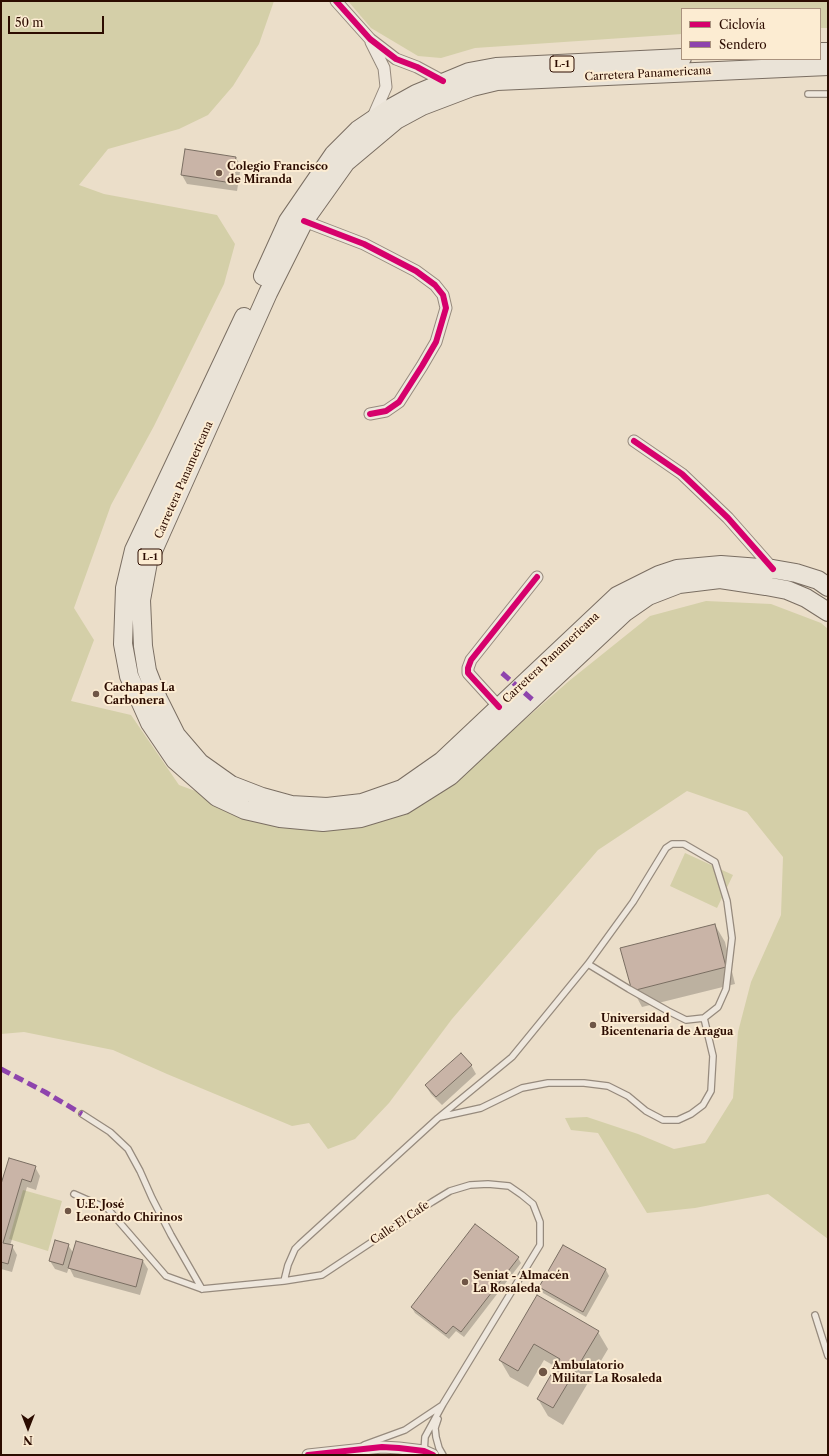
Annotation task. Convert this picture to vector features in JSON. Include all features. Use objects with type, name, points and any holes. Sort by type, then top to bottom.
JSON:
[{"type":"main road","name":"Carretera Panamericana","points":[[681,58],[496,67],[469,72],[443,81],[396,105],[358,130],[334,154],[288,221],[134,550],[125,588],[123,644],[129,676],[147,716],[175,760],[217,797],[245,810],[280,818],[323,822],[361,818],[404,804],[450,776],[625,612],[648,596],[662,590],[679,584],[720,579],[787,590],[806,598],[828,612]]},
{"type":"main road","name":"Carretera Panamericana","points":[[828,66],[498,81],[472,87],[422,106],[396,120],[346,162],[304,221],[268,293],[148,562],[141,600],[143,646],[147,671],[158,699],[176,735],[200,763],[231,785],[262,797],[291,805],[327,807],[362,804],[402,789],[442,761],[617,596],[643,582],[659,575],[677,570],[698,566],[721,565],[773,569],[796,573],[818,580],[828,587]]},
{"type":"street","points":[[336,1],[370,40],[396,59],[417,67],[443,81]]},
{"type":"street","points":[[370,40],[384,68],[386,87],[370,121]]},
{"type":"street","points":[[304,221],[364,244],[416,271],[435,285],[443,295],[446,308],[436,342],[422,366],[399,402],[386,411],[370,414]]},
{"type":"street","points":[[634,441],[682,474],[728,518],[773,569]]},
{"type":"street","points":[[499,707],[468,673],[468,668],[471,660],[537,576]]},
{"type":"street","points":[[308,1455],[352,1449],[382,1447],[399,1448],[427,1454]]},
{"type":"lane","points":[[808,94],[828,94]]},
{"type":"lane","points":[[284,1282],[288,1265],[295,1249],[438,1118],[512,1058],[588,964],[633,902],[666,848],[672,844],[684,844],[715,862],[727,901],[732,938],[726,989],[718,1006],[704,1018],[686,1020],[629,990],[588,964]]},
{"type":"lane","points":[[438,1118],[481,1108],[522,1088],[548,1083],[584,1083],[608,1086],[628,1096],[646,1112],[664,1120],[678,1120],[703,1105],[711,1091],[713,1056],[704,1018]]},
{"type":"lane","points":[[82,1114],[110,1132],[128,1149],[140,1170],[152,1198],[171,1235],[202,1289]]},
{"type":"lane","name":"Calle El Cafe","points":[[74,1194],[108,1209],[166,1276],[202,1289],[284,1282],[322,1275],[450,1191],[470,1185],[488,1184],[509,1186],[533,1204],[540,1222],[540,1245],[443,1404]]},
{"type":"lane","points":[[815,1315],[828,1356]]},
{"type":"lane","points":[[352,1449],[405,1430],[418,1423],[443,1404]]},
{"type":"lane","points":[[427,1454],[426,1437],[443,1404]]},
{"type":"lane","points":[[443,1404],[435,1428],[439,1448],[443,1455]]},
{"type":"shaded area","points":[[1,1],[274,1],[259,44],[233,86],[208,115],[179,129],[108,149],[79,185],[104,194],[217,215],[235,244],[224,284],[154,426],[111,505],[74,608],[94,640],[71,701],[131,715],[179,785],[283,823],[421,795],[513,730],[569,681],[650,616],[706,601],[771,604],[821,623],[828,629],[828,1239],[768,1194],[695,1208],[647,1213],[598,1133],[571,1130],[565,1118],[587,1117],[638,1134],[674,1149],[705,1143],[733,1098],[738,1032],[751,982],[781,915],[783,857],[747,812],[687,791],[598,850],[452,1019],[389,1103],[355,1139],[328,1149],[309,1123],[292,1126],[113,1050],[24,1032],[1,1034]]},
{"type":"shaded area","points":[[348,1],[828,1],[828,28],[821,28],[821,8],[681,8],[681,34],[475,48],[441,58],[418,56],[371,28]]},
{"type":"shaded area","points":[[685,853],[733,875],[717,908],[670,886]]},
{"type":"shaded area","points":[[23,1190],[62,1201],[48,1251],[9,1239]]},
{"type":"building","points":[[185,149],[236,157],[232,183],[181,175]]},
{"type":"building","points":[[715,924],[726,967],[632,991],[620,948]]},
{"type":"building","points":[[461,1053],[472,1065],[436,1097],[425,1085]]},
{"type":"building","points":[[9,1158],[36,1166],[31,1182],[22,1179],[3,1243],[13,1245],[8,1264],[1,1262],[1,1184]]},
{"type":"building","name":"Seniat - Almacén La Rosaleda","points":[[475,1224],[519,1257],[461,1332],[453,1326],[446,1334],[411,1307]]},
{"type":"building","points":[[55,1240],[69,1244],[63,1265],[49,1261]]},
{"type":"building","points":[[76,1241],[143,1260],[136,1287],[68,1268]]},
{"type":"building","points":[[563,1245],[606,1269],[583,1312],[539,1287]]},
{"type":"building","points":[[537,1295],[599,1331],[553,1408],[537,1399],[560,1359],[534,1344],[518,1371],[499,1360]]},
{"type":"marked path","points":[[502,673],[534,701]]},
{"type":"marked path","points":[[1,1069],[45,1092],[82,1114]]},
{"type":"cycle path","points":[[336,1],[370,39],[396,59],[417,67],[443,81]]},
{"type":"cycle path","points":[[304,221],[364,244],[416,271],[435,285],[443,295],[446,308],[436,342],[422,366],[399,402],[386,411],[370,414]]},
{"type":"cycle path","points":[[634,441],[682,474],[728,518],[773,569]]},
{"type":"cycle path","points":[[499,707],[468,673],[468,668],[471,660],[537,577]]},
{"type":"cycle path","points":[[308,1455],[382,1447],[424,1451],[433,1455]]},
{"type":"place","name":"Colegio Francisco de Miranda","points":[[219,173]]},
{"type":"place","name":"Cachapas La Carbonera","points":[[96,694]]},
{"type":"place","name":"Universidad Bicentenaria de Aragua","points":[[593,1025]]},
{"type":"place","name":"U.E. José Leonardo Chirinos","points":[[68,1211]]},
{"type":"place","name":"Seniat - Almacén La Rosaleda","points":[[465,1282]]},
{"type":"place","name":"Ambulatorio Militar La Rosaleda","points":[[543,1372]]}]
